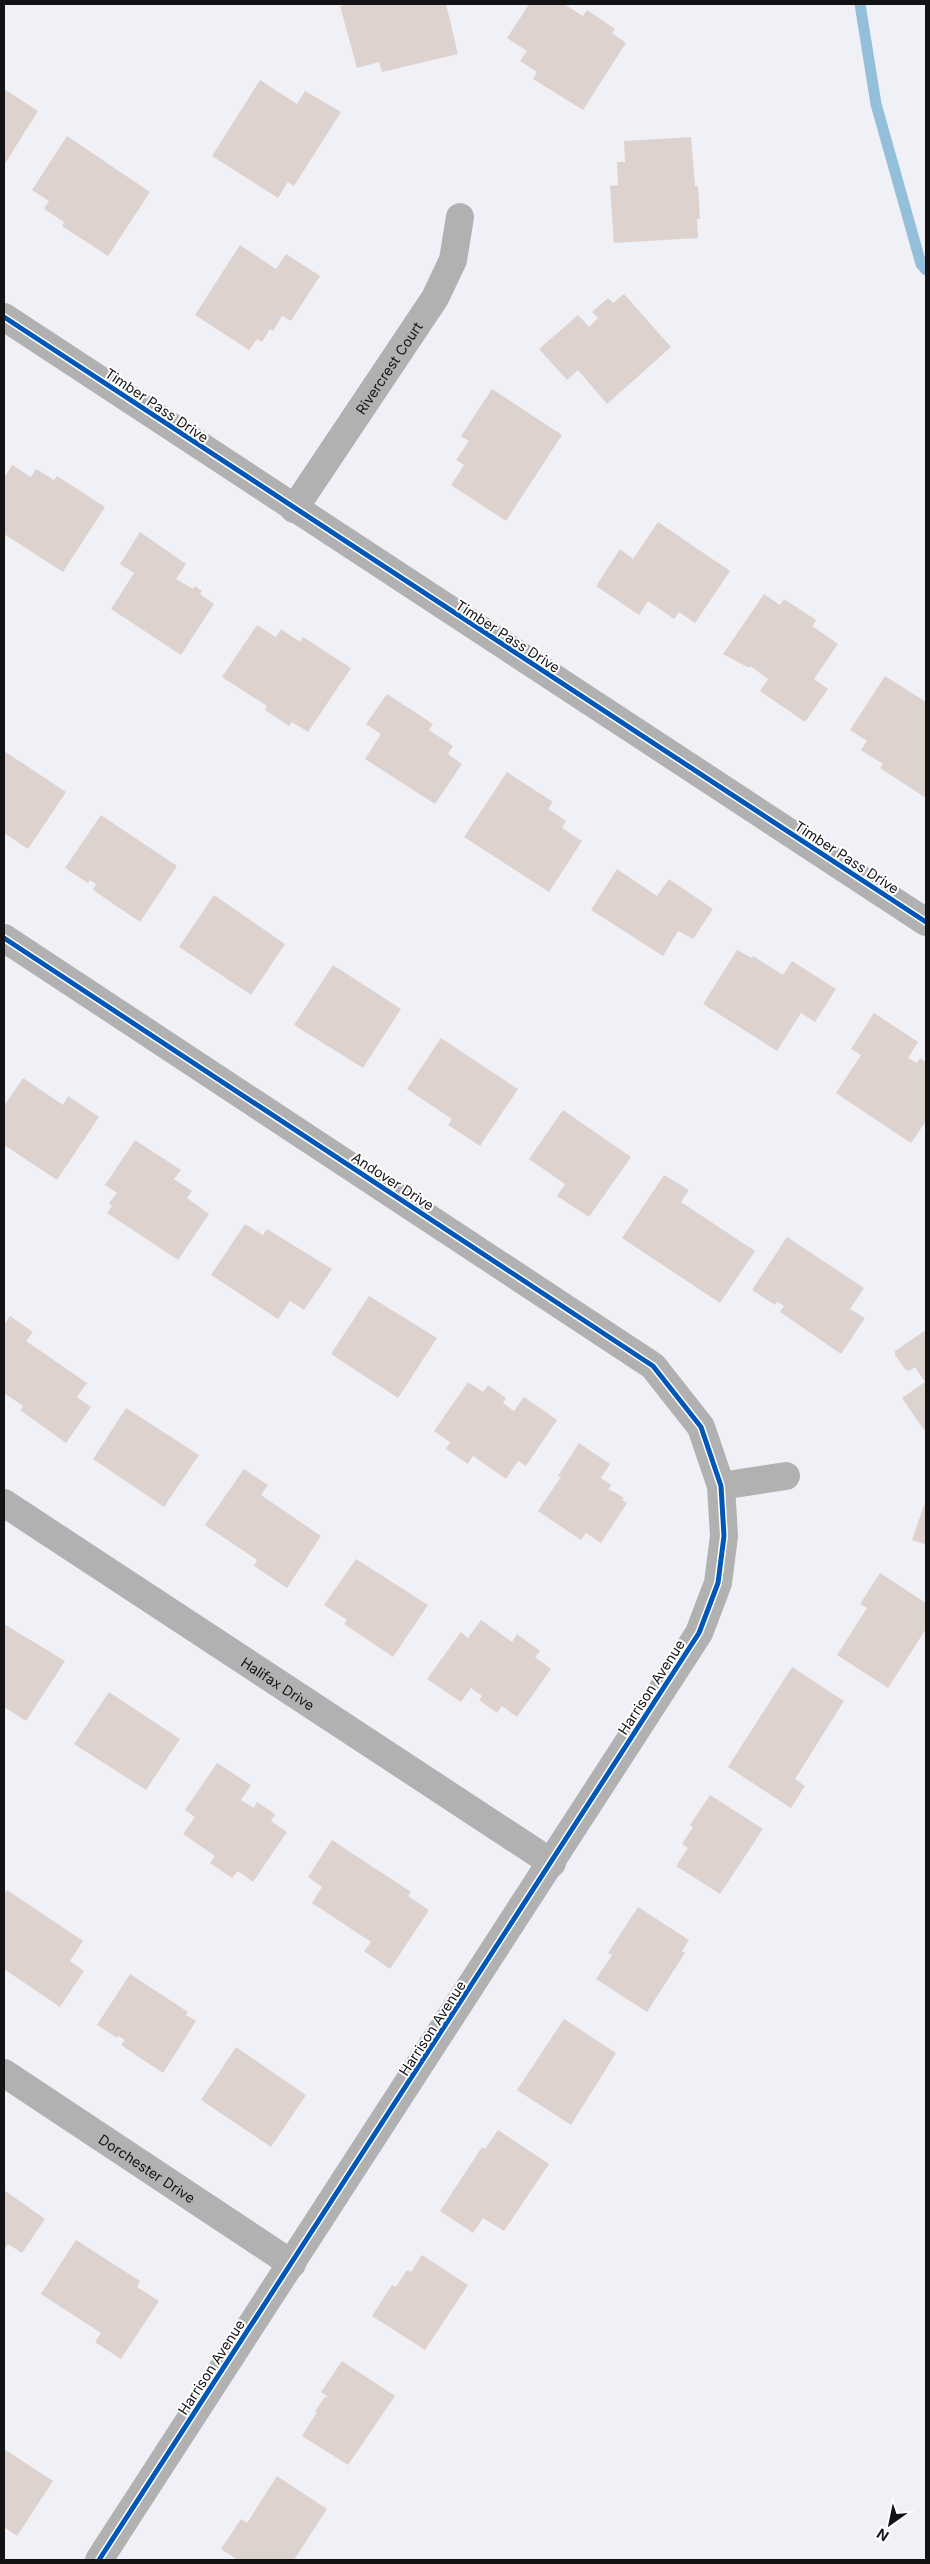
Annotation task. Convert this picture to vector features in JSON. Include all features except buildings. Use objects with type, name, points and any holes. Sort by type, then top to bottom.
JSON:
[{"type":"street","name":"Rivercrest Court","points":[[294,509],[434,298],[453,260],[460,217]]},
{"type":"street","name":"Timber Pass Drive","points":[[4,317],[926,922]]},
{"type":"street","name":"Andover Drive","points":[[4,938],[653,1366],[701,1427],[721,1486]]},
{"type":"street","points":[[721,1486],[786,1476]]},
{"type":"street","name":"Harrison Avenue","points":[[99,2560],[552,1863],[699,1633],[718,1583],[724,1536],[721,1486]]},
{"type":"street","name":"Halifax Drive","points":[[4,1503],[552,1863]]},
{"type":"street","name":"Dorchester Drive","points":[[4,2073],[292,2264]]},
{"type":"waterway","points":[[860,4],[876,104],[921,264],[926,270]]},
{"type":"cycle path","points":[[4,317],[926,922]]},
{"type":"cycle path","points":[[4,938],[653,1366],[701,1427],[721,1486],[724,1536],[718,1583],[699,1633],[99,2560]]}]
